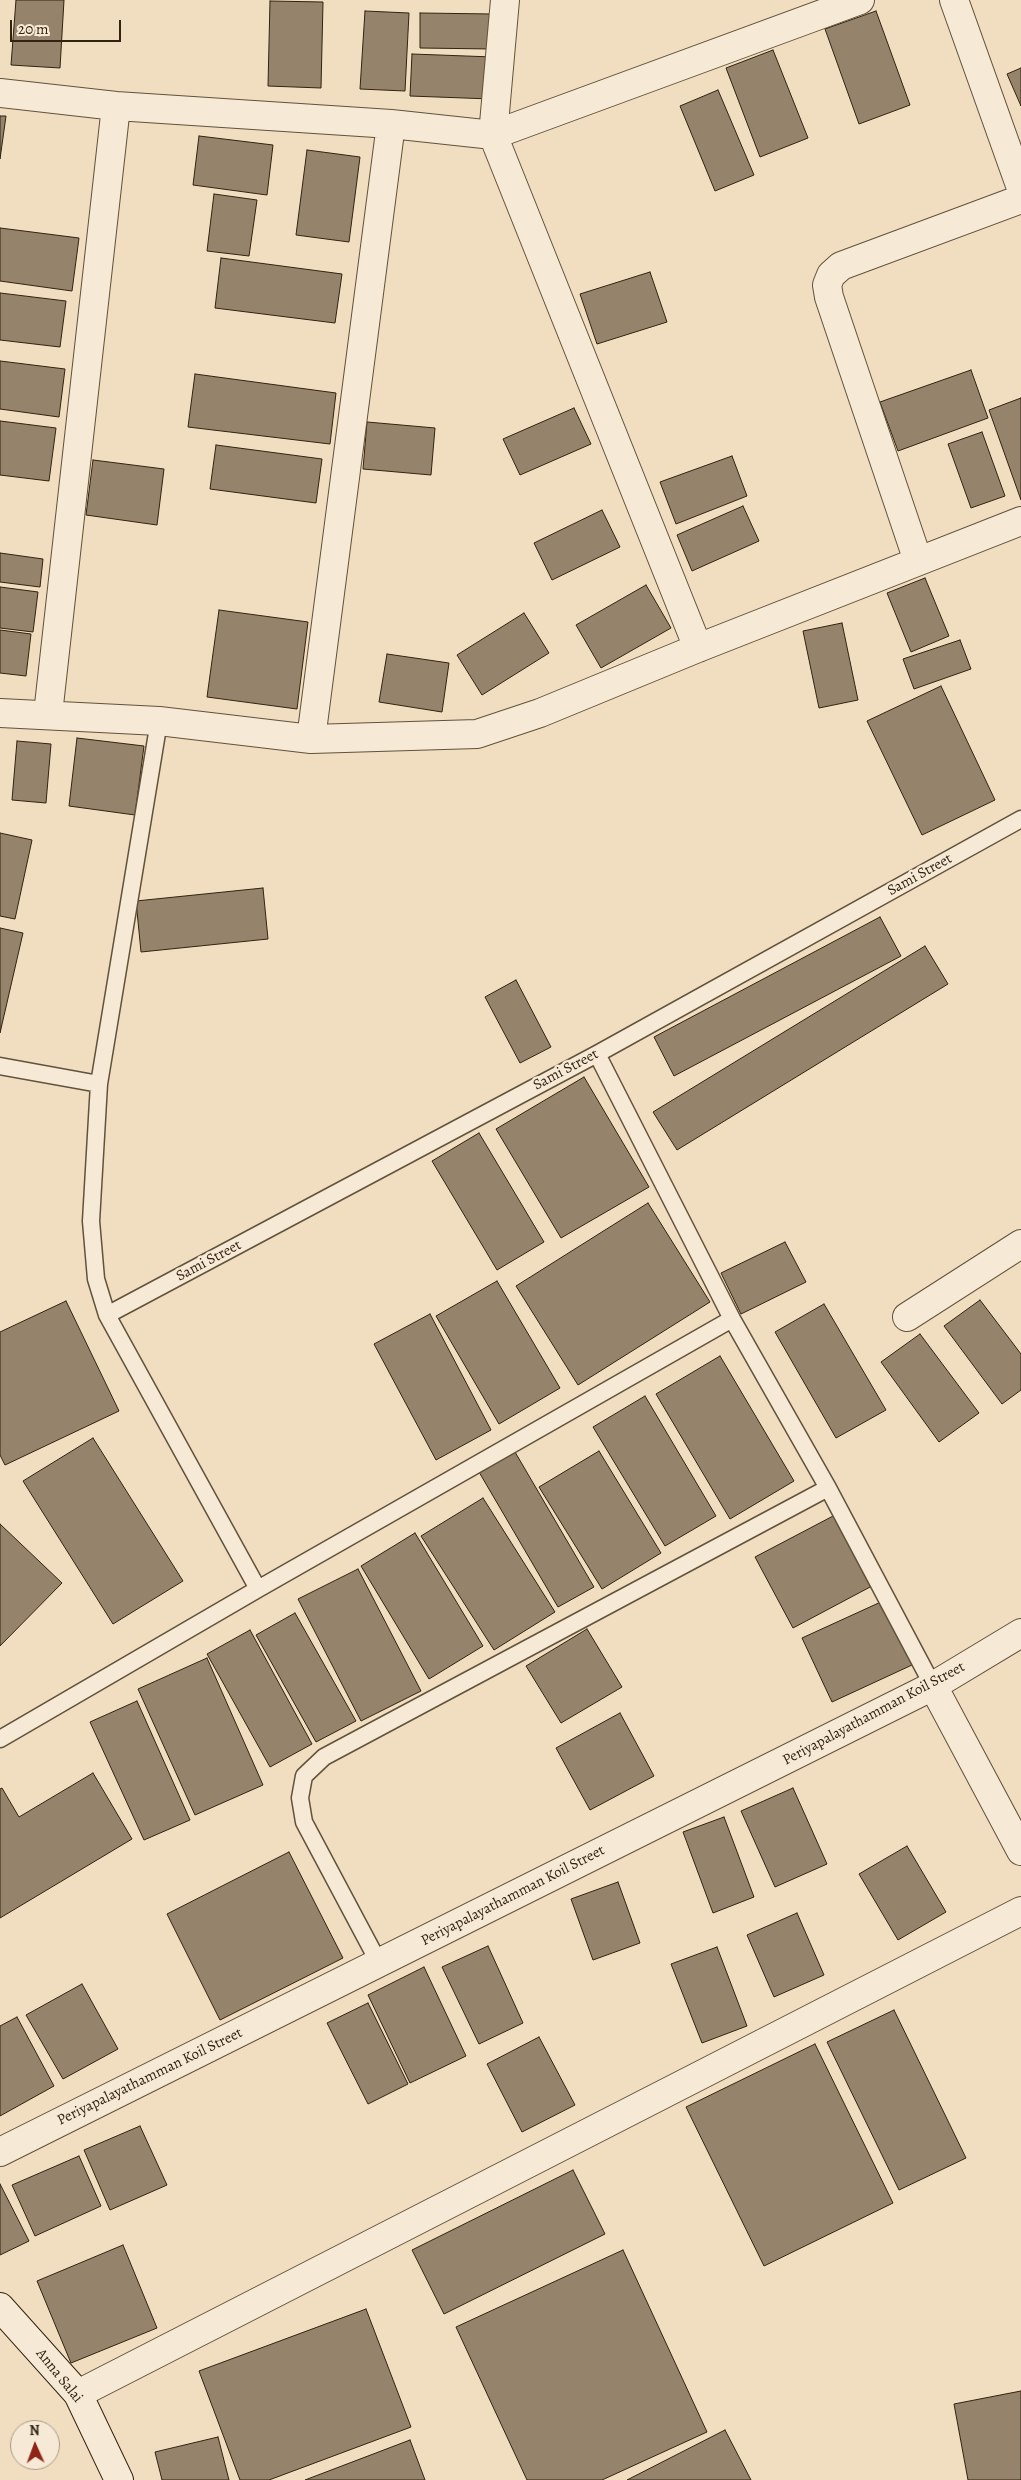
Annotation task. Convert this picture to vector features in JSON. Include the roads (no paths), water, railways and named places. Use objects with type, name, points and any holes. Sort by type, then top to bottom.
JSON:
[{"type":"street","points":[[505,0],[493,135],[698,648]]},
{"type":"street","points":[[0,93],[116,106],[391,124],[493,135],[860,0]]},
{"type":"street","points":[[954,0],[1021,188]]},
{"type":"street","points":[[48,714],[116,106]]},
{"type":"street","points":[[311,739],[391,124]]},
{"type":"street","points":[[918,562],[829,297],[827,284],[831,274],[842,266],[1021,199]]},
{"type":"street","points":[[0,713],[158,721],[311,739],[477,734],[540,713],[698,648],[1021,521]]},
{"type":"street","points":[[907,1317],[1021,1244]]},
{"type":"street","name":"Periyapalayathamman Koil Street","points":[[0,2152],[933,1686],[1021,1633]]},
{"type":"street","points":[[933,1686],[1021,1851]]},
{"type":"street","points":[[78,2394],[1021,1911]]},
{"type":"street","name":"Anna Salai","points":[[0,2307],[78,2394],[119,2480]]},
{"type":"lane","points":[[158,721],[99,1084],[91,1222],[96,1279],[107,1315],[258,1589]]},
{"type":"lane","name":"Sami Street","points":[[107,1315],[597,1054],[1021,819]]},
{"type":"lane","points":[[597,1054],[732,1319],[828,1488],[933,1686]]},
{"type":"lane","points":[[0,1066],[99,1084]]},
{"type":"lane","points":[[0,1739],[258,1589],[732,1319]]},
{"type":"lane","points":[[379,1963],[304,1822],[300,1798],[304,1776],[332,1753],[828,1488]]}]
